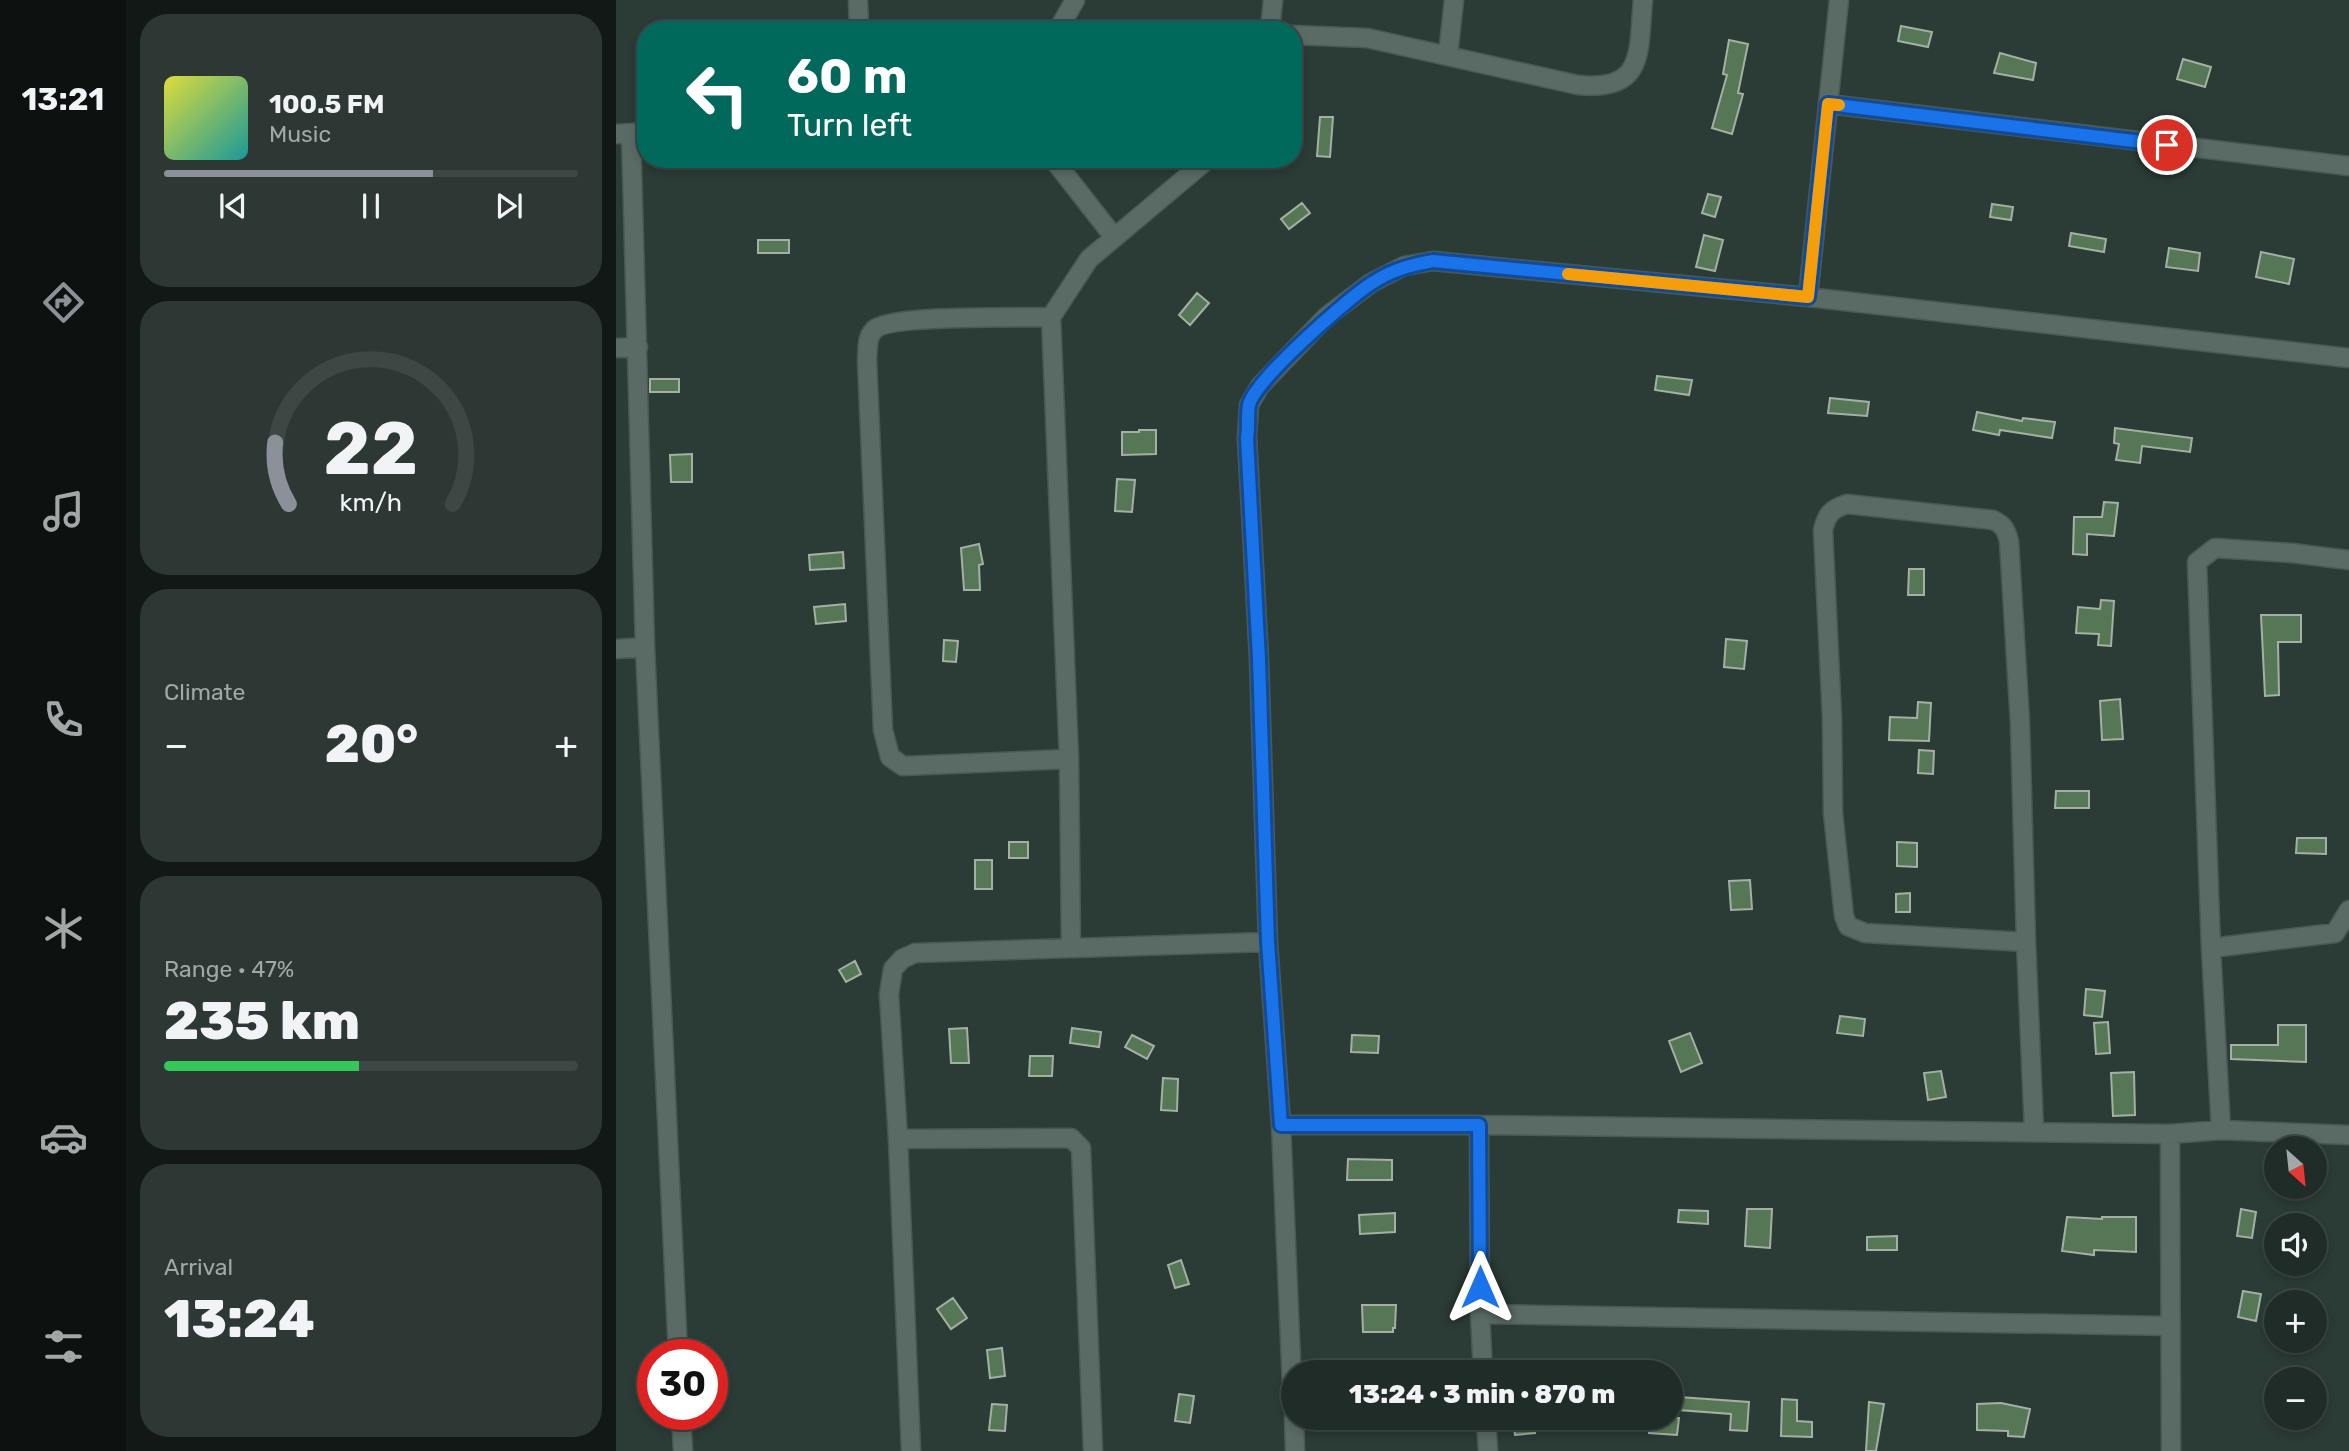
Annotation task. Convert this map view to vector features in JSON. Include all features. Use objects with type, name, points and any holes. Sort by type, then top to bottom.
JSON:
[{"type":"street","points":[[858,0],[859,21]]},
{"type":"street","points":[[1063,21],[1075,0]]},
{"type":"street","points":[[1271,21],[1273,0]]},
{"type":"street","points":[[1448,55],[1454,0]]},
{"type":"street","points":[[1302,35],[1367,38],[1597,87],[1613,83],[1632,72],[1637,59],[1643,0]]},
{"type":"street","points":[[1808,297],[1839,0]]},
{"type":"street","points":[[1828,104],[2349,166]]},
{"type":"street","points":[[631,133],[645,647],[677,1339]]},
{"type":"street","points":[[1060,168],[1114,237]]},
{"type":"street","points":[[1071,947],[1069,759],[1051,317],[1090,259],[1197,168]]},
{"type":"street","points":[[1291,1360],[1281,1125],[1268,942],[1259,659],[1247,438],[1249,405],[1260,386],[1326,317],[1371,283],[1404,266],[1433,261],[1808,297],[2349,358]]},
{"type":"street","points":[[1051,317],[884,323],[875,329],[868,339],[875,575],[883,730],[890,758],[895,763],[903,766],[1069,759]]},
{"type":"street","points":[[616,348],[638,347]]},
{"type":"street","points":[[2026,942],[1865,933],[1848,926],[1844,916],[1833,813],[1832,718],[1823,530],[1826,515],[1835,508],[1847,504],[1993,520],[2002,524],[2006,530],[2009,541],[2020,723],[2034,1131]]},
{"type":"street","points":[[2221,1130],[2211,948],[2197,562],[2215,548],[2349,560]]},
{"type":"street","points":[[616,649],[645,647]]},
{"type":"street","points":[[2211,948],[2335,933],[2349,910]]},
{"type":"street","points":[[911,1451],[889,994],[893,969],[902,959],[915,953],[1268,942]]},
{"type":"street","points":[[1281,1125],[2170,1134],[2221,1130],[2349,1135]]},
{"type":"street","points":[[1479,1125],[1482,1360]]},
{"type":"street","points":[[2170,1134],[2171,1451]]},
{"type":"street","points":[[898,1139],[1071,1138],[1078,1143],[1081,1148],[1093,1451]]},
{"type":"street","points":[[1480,1314],[2170,1326]]},
{"type":"street","points":[[682,1430],[683,1451]]},
{"type":"street","points":[[1294,1430],[1295,1451]]},
{"type":"street","points":[[1487,1430],[1488,1451]]},
{"type":"building","points":[[1901,26],[1932,32],[1928,47],[1898,41]]},
{"type":"building","points":[[1729,40],[1748,44],[1738,93],[1743,94],[1732,134],[1712,128],[1727,75],[1723,74]]},
{"type":"building","points":[[2000,53],[2036,63],[2033,80],[1994,73]]},
{"type":"building","points":[[2183,59],[2211,67],[2205,87],[2177,79]]},
{"type":"building","points":[[1320,117],[1333,117],[1330,157],[1317,156]]},
{"type":"building","points":[[1708,194],[1721,197],[1715,217],[1702,213]]},
{"type":"building","points":[[1302,203],[1310,213],[1289,229],[1281,219]]},
{"type":"building","points":[[1992,204],[2013,207],[2011,220],[1990,217]]},
{"type":"building","points":[[2071,233],[2106,239],[2104,252],[2069,246]]},
{"type":"building","points":[[1704,235],[1723,240],[1715,271],[1696,267]]},
{"type":"building","points":[[758,240],[789,240],[789,253],[758,253]]},
{"type":"building","points":[[2169,248],[2200,253],[2198,271],[2166,267]]},
{"type":"building","points":[[2261,252],[2294,259],[2289,284],[2256,277]]},
{"type":"building","points":[[1197,293],[1209,303],[1190,325],[1179,315]]},
{"type":"building","points":[[1657,376],[1692,380],[1689,395],[1655,390]]},
{"type":"building","points":[[650,379],[679,379],[679,392],[650,392]]},
{"type":"building","points":[[1830,398],[1869,402],[1867,416],[1828,413]]},
{"type":"building","points":[[1977,412],[2022,421],[2023,418],[2055,422],[2052,438],[2000,430],[1999,435],[1973,430]]},
{"type":"building","points":[[2115,428],[2192,438],[2190,452],[2142,446],[2140,463],[2116,460],[2119,444],[2114,443]]},
{"type":"building","points":[[1156,430],[1156,454],[1122,455],[1122,432]]},
{"type":"building","points":[[692,454],[692,482],[671,482],[670,455]]},
{"type":"building","points":[[1117,479],[1135,480],[1132,512],[1115,511]]},
{"type":"building","points":[[2104,502],[2118,503],[2114,536],[2087,534],[2087,555],[2073,554],[2074,517],[2102,517]]},
{"type":"building","points":[[979,544],[983,564],[979,565],[980,590],[964,590],[961,548]]},
{"type":"building","points":[[843,552],[844,568],[810,570],[809,555]]},
{"type":"building","points":[[1909,569],[1924,569],[1924,595],[1908,595]]},
{"type":"building","points":[[2101,600],[2114,601],[2111,646],[2098,645],[2099,634],[2076,633],[2078,607],[2100,609]]},
{"type":"building","points":[[845,604],[846,621],[816,624],[814,607]]},
{"type":"building","points":[[2261,615],[2301,615],[2301,642],[2278,642],[2279,695],[2265,696]]},
{"type":"building","points":[[1726,639],[1747,641],[1744,669],[1724,667]]},
{"type":"building","points":[[944,640],[958,641],[956,662],[943,661]]},
{"type":"building","points":[[2120,699],[2123,739],[2102,740],[2100,701]]},
{"type":"building","points":[[1918,702],[1931,703],[1929,741],[1889,740],[1890,717],[1917,718]]},
{"type":"building","points":[[1919,750],[1934,751],[1933,774],[1918,773]]},
{"type":"building","points":[[2056,791],[2089,791],[2089,808],[2055,808]]},
{"type":"building","points":[[2297,838],[2326,838],[2326,854],[2296,853]]},
{"type":"building","points":[[1009,842],[1028,842],[1028,858],[1009,858]]},
{"type":"building","points":[[1897,842],[1917,843],[1917,867],[1897,866]]},
{"type":"building","points":[[975,860],[992,860],[992,889],[975,889]]},
{"type":"building","points":[[1750,880],[1752,909],[1731,910],[1729,881]]},
{"type":"building","points":[[1910,893],[1910,912],[1896,912],[1896,894]]},
{"type":"building","points":[[855,961],[861,974],[846,982],[839,970]]},
{"type":"building","points":[[2086,989],[2105,991],[2102,1017],[2084,1015]]},
{"type":"building","points":[[1840,1016],[1865,1019],[1863,1036],[1837,1033]]},
{"type":"building","points":[[2108,1022],[2110,1053],[2096,1054],[2094,1023]]},
{"type":"building","points":[[2278,1025],[2306,1025],[2306,1062],[2231,1059],[2231,1045],[2278,1045]]},
{"type":"building","points":[[967,1028],[969,1063],[951,1063],[949,1029]]},
{"type":"building","points":[[1072,1028],[1101,1032],[1099,1047],[1070,1043]]},
{"type":"building","points":[[1690,1033],[1702,1063],[1681,1072],[1669,1041]]},
{"type":"building","points":[[1132,1035],[1154,1046],[1147,1059],[1125,1047]]},
{"type":"building","points":[[1352,1035],[1379,1036],[1378,1053],[1351,1052]]},
{"type":"building","points":[[1030,1056],[1053,1056],[1052,1076],[1029,1076]]},
{"type":"building","points":[[1941,1071],[1946,1097],[1928,1100],[1924,1073]]},
{"type":"building","points":[[2134,1072],[2135,1115],[2113,1116],[2111,1073]]},
{"type":"building","points":[[1163,1078],[1178,1079],[1177,1111],[1161,1110]]},
{"type":"building","points":[[1348,1159],[1392,1160],[1392,1180],[1347,1180]]},
{"type":"building","points":[[1747,1209],[1772,1209],[1770,1248],[1745,1246]]},
{"type":"building","points":[[2241,1209],[2256,1212],[2252,1238],[2237,1236]]},
{"type":"building","points":[[1679,1210],[1708,1211],[1708,1224],[1678,1222]]},
{"type":"building","points":[[1395,1213],[1395,1232],[1360,1234],[1359,1215]]},
{"type":"building","points":[[2067,1217],[2136,1217],[2136,1252],[2094,1250],[2094,1255],[2062,1251]]},
{"type":"building","points":[[1897,1236],[1897,1250],[1867,1250],[1867,1237]]},
{"type":"building","points":[[1181,1260],[1189,1284],[1175,1288],[1168,1265]]},
{"type":"building","points":[[2243,1291],[2261,1294],[2256,1321],[2238,1317]]},
{"type":"building","points":[[953,1298],[967,1318],[951,1329],[937,1309]]},
{"type":"building","points":[[1362,1305],[1396,1305],[1393,1332],[1363,1332]]},
{"type":"building","points":[[1002,1348],[1005,1376],[990,1378],[987,1350]]},
{"type":"building","points":[[1179,1394],[1194,1396],[1190,1423],[1175,1421]]},
{"type":"building","points":[[1683,1397],[1749,1402],[1747,1431],[1730,1430],[1731,1414],[1683,1410]]},
{"type":"building","points":[[1782,1399],[1797,1400],[1797,1421],[1812,1422],[1812,1437],[1781,1436]]},
{"type":"building","points":[[1869,1402],[1884,1404],[1876,1451],[1866,1451]]},
{"type":"building","points":[[2001,1403],[2030,1409],[2024,1437],[2008,1436],[2008,1431],[1977,1430],[1977,1404]]},
{"type":"building","points":[[992,1404],[1007,1405],[1005,1431],[989,1430]]},
{"type":"building","points":[[1514,1430],[1535,1430],[1535,1433],[1515,1435]]},
{"type":"building","points":[[1649,1430],[1678,1430],[1677,1435],[1649,1433]]},
{"type":"slow traffic","points":[[1568,274],[1808,297],[1828,104],[1839,105]]},
{"type":"route","points":[[1480,1287],[1479,1125],[1281,1125],[1268,942],[1259,659],[1247,438],[1249,405],[1260,386],[1326,317],[1371,283],[1404,266],[1433,261],[1808,297],[1828,104],[2167,145]]}]
